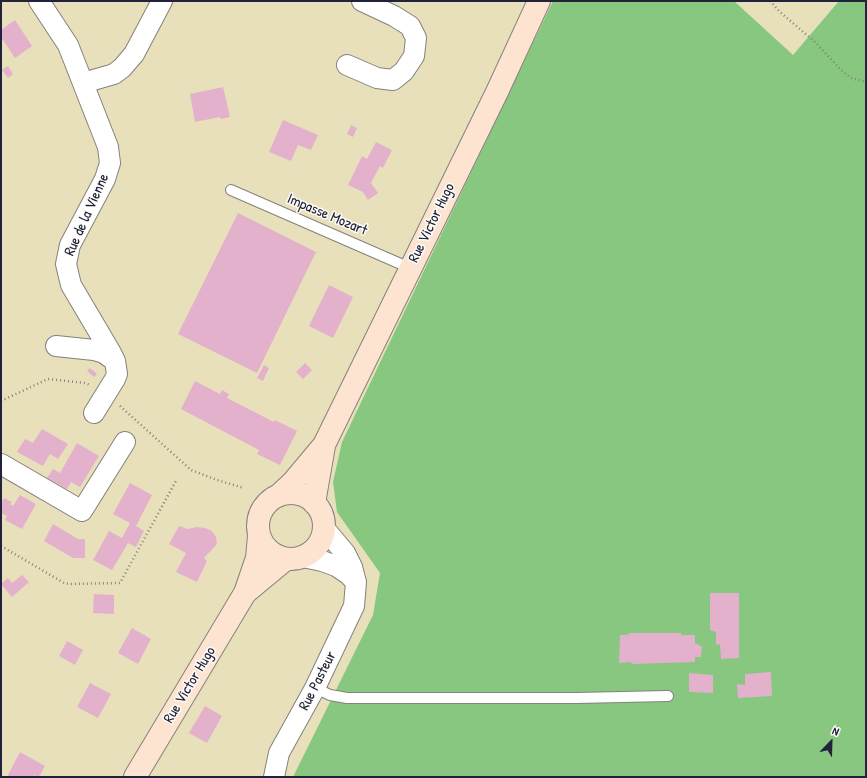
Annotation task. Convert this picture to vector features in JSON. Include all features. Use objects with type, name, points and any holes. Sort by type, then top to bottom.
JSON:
[{"type":"street","name":"Rue de la Vienne","points":[[39,1],[68,45],[108,147],[110,163],[105,179],[70,245],[66,264],[71,285],[115,361]]},
{"type":"street","points":[[83,83],[114,74],[122,68],[134,54],[162,1]]},
{"type":"street","points":[[347,65],[377,78],[393,80],[404,71],[414,56],[416,38],[410,26],[394,16],[362,1]]},
{"type":"street","name":"Rue Victor Hugo","points":[[278,496],[294,482],[324,444],[497,92],[539,1]]},
{"type":"street","points":[[56,346],[94,350],[104,353],[115,361],[117,374],[115,379],[94,413]]},
{"type":"street","points":[[1,464],[82,511],[124,442]]},
{"type":"street","name":"Rue Victor Hugo","points":[[314,503],[324,444]]},
{"type":"street","points":[[294,558],[309,555],[317,547],[321,540],[324,528],[323,517],[314,503],[301,495],[289,493],[278,496],[268,502],[262,511],[258,522],[259,536],[264,547],[271,553],[294,558],[322,561],[336,566],[348,574],[356,582]]},
{"type":"street","name":"Rue Pasteur","points":[[274,777],[279,753],[315,688],[354,606],[356,582],[352,567],[345,553],[324,528]]},
{"type":"street","name":"Rue Victor Hugo","points":[[134,777],[245,593],[257,558],[259,536]]},
{"type":"street","name":"Rue Victor Hugo","points":[[245,593],[294,558]]},
{"type":"lane","name":"Impasse Mozart","points":[[231,190],[410,268]]},
{"type":"lane","points":[[315,688],[330,695],[347,698],[576,698],[668,696]]},
{"type":"path","points":[[770,1],[780,12],[815,42],[841,70],[851,78],[866,82]]},
{"type":"path","points":[[1,546],[64,583],[120,583],[177,479]]},
{"type":"green space","points":[[553,1],[734,1],[793,55],[839,1],[866,1],[866,777],[293,777],[373,615],[380,573],[337,512],[333,482],[342,442]]},
{"type":"building","points":[[15,20],[32,46],[15,58],[1,37],[1,30]]},
{"type":"building","points":[[8,66],[13,74],[8,78],[2,70]]},
{"type":"building","points":[[223,87],[230,117],[221,119],[220,117],[195,122],[190,94]]},
{"type":"building","points":[[283,120],[318,135],[311,150],[298,145],[291,161],[269,152]]},
{"type":"building","points":[[351,125],[357,128],[353,137],[347,134]]},
{"type":"building","points":[[376,142],[392,150],[383,168],[380,166],[371,183],[378,193],[368,200],[363,192],[348,185],[362,156],[367,159]]},
{"type":"building","points":[[238,213],[316,252],[257,373],[178,334]]},
{"type":"building","points":[[329,285],[353,297],[333,338],[309,326]]},
{"type":"building","points":[[305,363],[312,370],[303,379],[296,372]]},
{"type":"building","points":[[264,365],[269,368],[263,381],[257,378]]},
{"type":"building","points":[[90,368],[97,374],[94,377],[87,371]]},
{"type":"building","points":[[195,381],[220,394],[222,390],[229,394],[227,398],[274,422],[275,420],[297,431],[280,465],[257,454],[259,450],[181,409]]},
{"type":"building","points":[[42,429],[68,444],[58,459],[50,454],[43,466],[17,452],[25,439],[33,443]]},
{"type":"building","points":[[77,443],[99,456],[80,487],[71,482],[67,489],[47,478],[53,469],[60,473]]},
{"type":"building","points":[[130,483],[152,495],[136,526],[144,531],[136,547],[128,543],[112,570],[93,560],[109,531],[122,538],[130,523],[113,514]]},
{"type":"building","points":[[20,495],[36,504],[22,529],[5,520],[7,516],[1,513],[1,503],[4,498],[12,502],[10,504],[13,506]]},
{"type":"building","points":[[53,524],[78,539],[85,539],[85,558],[73,558],[44,541]]},
{"type":"building","points":[[179,526],[188,529],[197,527],[205,528],[212,531],[216,537],[217,544],[204,558],[207,561],[197,582],[176,572],[186,553],[169,544]]},
{"type":"building","points":[[22,575],[29,582],[12,597],[1,584],[8,578],[12,583]]},
{"type":"building","points":[[710,593],[739,593],[739,658],[721,659],[720,644],[716,645],[716,632],[710,630]]},
{"type":"building","points":[[94,594],[114,595],[114,614],[93,613]]},
{"type":"building","points":[[132,628],[151,639],[138,664],[118,653]]},
{"type":"building","points":[[628,633],[681,633],[681,635],[695,635],[695,644],[702,646],[701,657],[695,657],[695,662],[619,663],[620,635],[629,635]]},
{"type":"building","points":[[67,641],[83,650],[75,665],[59,656]]},
{"type":"building","points":[[771,672],[772,696],[738,698],[737,684],[745,685],[745,674]]},
{"type":"building","points":[[689,673],[713,675],[713,693],[689,692]]},
{"type":"building","points":[[90,683],[111,694],[98,718],[77,707]]},
{"type":"building","points":[[205,706],[222,716],[207,743],[189,733]]},
{"type":"building","points":[[20,752],[45,766],[39,777],[34,775],[33,777],[7,777]]}]
